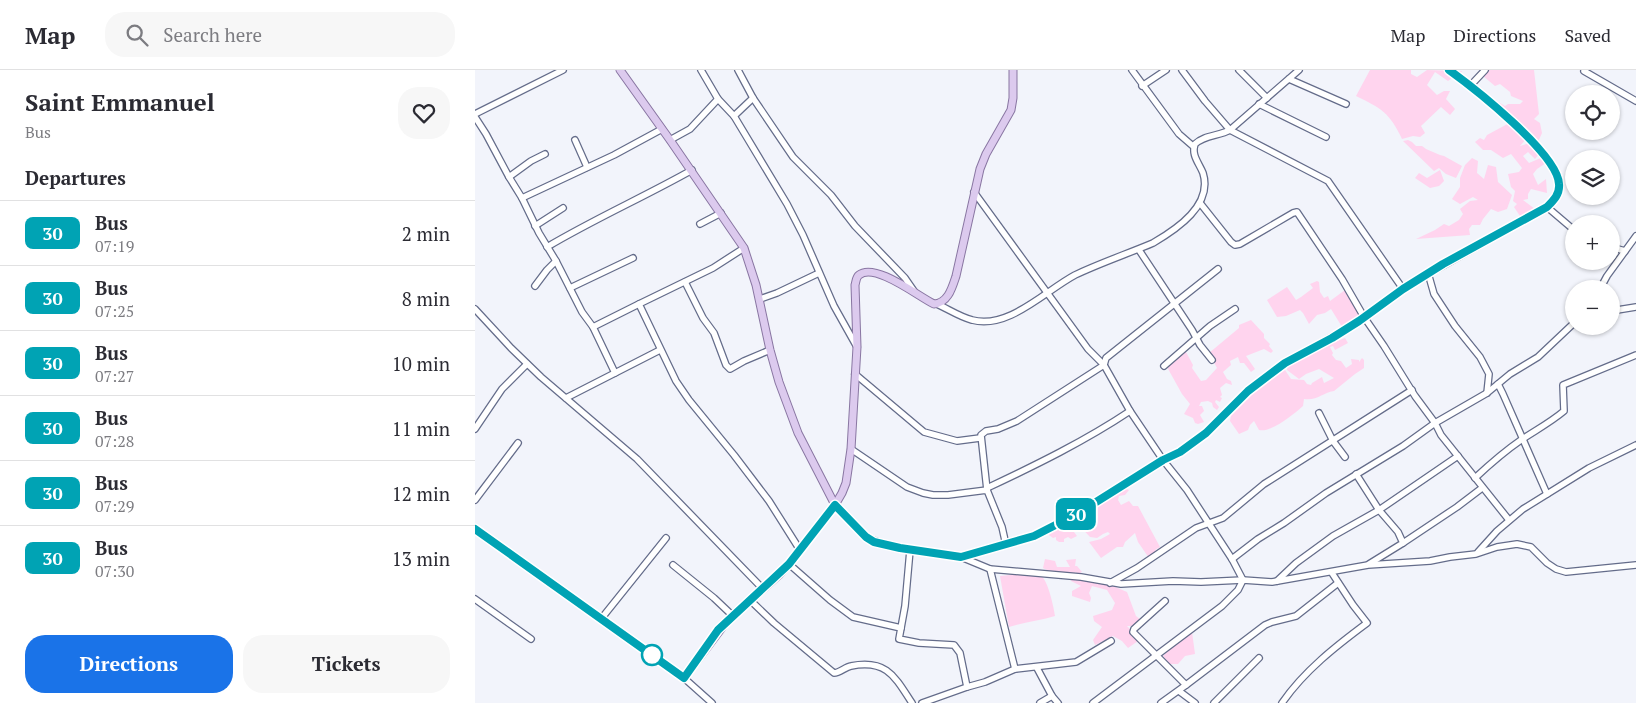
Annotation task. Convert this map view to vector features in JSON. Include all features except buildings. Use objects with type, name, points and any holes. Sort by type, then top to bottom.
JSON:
[{"type":"main road","points":[[620,70],[744,248],[751,265],[760,299],[770,350],[779,382],[797,433],[835,505]]},
{"type":"main road","points":[[684,678],[718,630],[789,564],[835,505],[846,483],[851,449],[857,347],[855,286],[860,274],[870,272],[914,291],[931,302],[937,304],[945,300],[956,276],[980,170],[986,154],[1011,110],[1013,70]]},
{"type":"street","points":[[563,70],[475,115],[522,198],[535,226],[556,261],[582,312],[593,327],[615,373]]},
{"type":"street","points":[[701,70],[719,100],[734,116],[787,204],[803,235],[838,315],[857,347]]},
{"type":"street","points":[[738,70],[753,98],[793,157],[831,195],[855,226],[905,278],[914,291]]},
{"type":"street","points":[[1132,70],[1179,134],[1194,147]]},
{"type":"street","points":[[1142,86],[1166,70]]},
{"type":"street","points":[[1182,70],[1230,130],[1328,182],[1403,289]]},
{"type":"street","points":[[1239,70],[1267,98]]},
{"type":"street","points":[[937,304],[966,319],[982,322],[1003,318],[1016,313],[1048,294],[1073,276],[1153,243],[1174,229],[1200,203],[1205,182],[1193,152],[1197,142],[1204,138],[1221,135],[1230,130],[1299,70]]},
{"type":"street","points":[[961,557],[1034,536],[1077,514],[1163,460],[1180,452],[1206,433],[1248,391],[1285,363],[1332,338],[1428,273],[1547,207],[1555,199],[1559,183],[1548,160],[1505,114],[1449,70]]},
{"type":"street","points":[[1469,86],[1485,70]]},
{"type":"street","points":[[1584,70],[1636,101]]},
{"type":"street","points":[[1289,79],[1346,104]]},
{"type":"street","points":[[734,116],[753,98]]},
{"type":"street","points":[[670,140],[690,129],[719,100]]},
{"type":"street","points":[[1259,104],[1326,137]]},
{"type":"street","points":[[522,198],[662,129]]},
{"type":"street","points":[[575,140],[587,167]]},
{"type":"street","points":[[509,177],[531,161],[545,154]]},
{"type":"street","points":[[547,247],[579,228],[691,170]]},
{"type":"street","points":[[974,192],[1088,349],[1104,365],[1130,411],[1163,460],[1187,490],[1232,559],[1243,580]]},
{"type":"street","points":[[1200,203],[1235,245],[1297,212],[1441,435],[1509,520]]},
{"type":"street","points":[[1547,207],[1565,222]]},
{"type":"street","points":[[535,226],[563,208]]},
{"type":"street","points":[[700,224],[721,213]]},
{"type":"street","points":[[1605,280],[1636,236]]},
{"type":"street","points":[[593,327],[713,268],[744,248]]},
{"type":"street","points":[[1139,250],[1212,360]]},
{"type":"street","points":[[1620,250],[1625,251]]},
{"type":"street","points":[[570,288],[633,258]]},
{"type":"street","points":[[535,286],[556,261]]},
{"type":"street","points":[[1006,545],[1002,528],[987,489],[980,438],[983,432],[998,429],[1017,421],[1104,365],[1106,358],[1218,269]]},
{"type":"street","points":[[760,299],[819,273]]},
{"type":"street","points":[[1428,273],[1434,294],[1455,326],[1480,357],[1489,374],[1487,393]]},
{"type":"street","points":[[685,282],[703,318],[714,333],[729,369],[770,350]]},
{"type":"street","points":[[639,304],[676,381],[769,501],[800,550]]},
{"type":"street","points":[[1620,310],[1636,307]]},
{"type":"street","points":[[1164,366],[1210,326],[1235,308]]},
{"type":"street","points":[[475,309],[527,364],[637,459],[763,589]]},
{"type":"street","points":[[1232,559],[1258,539],[1356,474],[1487,393],[1537,357],[1565,331]]},
{"type":"street","points":[[566,398],[660,350]]},
{"type":"street","points":[[1475,478],[1495,459],[1523,438],[1551,422],[1564,410],[1563,385],[1636,355]]},
{"type":"street","points":[[475,429],[502,389],[527,364]]},
{"type":"street","points":[[855,374],[924,432],[957,441],[980,438]]},
{"type":"street","points":[[1498,384],[1547,494]]},
{"type":"street","points":[[1110,582],[1137,568],[1196,528],[1223,518],[1264,484],[1413,390]]},
{"type":"street","points":[[851,449],[907,487],[933,495],[948,495],[987,489],[1108,426],[1130,411]]},
{"type":"street","points":[[1319,413],[1333,440],[1345,457]]},
{"type":"street","points":[[475,500],[518,443]]},
{"type":"street","points":[[1476,554],[1497,531],[1523,509],[1589,468],[1636,445]]},
{"type":"street","points":[[1277,582],[1296,564],[1333,536],[1379,510],[1458,456]]},
{"type":"street","points":[[1356,474],[1379,510],[1398,532],[1403,542]]},
{"type":"street","points":[[1368,565],[1483,488]]},
{"type":"street","points":[[835,505],[866,537],[885,545],[961,557],[990,569],[1081,577],[1129,584],[1162,581],[1243,580],[1277,582],[1368,565],[1430,561],[1476,554],[1497,547],[1517,544],[1531,547],[1555,569],[1566,572],[1636,564]]},
{"type":"street","points":[[475,529],[684,678],[712,703]]},
{"type":"street","points":[[601,618],[666,538]]},
{"type":"street","points":[[910,550],[905,606],[899,639],[919,643],[954,645],[960,653],[967,687]]},
{"type":"street","points":[[789,564],[830,600],[853,617],[901,628]]},
{"type":"street","points":[[673,565],[733,616]]},
{"type":"street","points":[[990,569],[1015,670]]},
{"type":"street","points":[[1282,703],[1318,662],[1367,623],[1332,573]]},
{"type":"street","points":[[1093,703],[1222,606],[1238,590],[1243,580]]},
{"type":"street","points":[[1161,703],[1265,625],[1296,616],[1338,583]]},
{"type":"street","points":[[475,599],[531,639]]},
{"type":"street","points":[[751,600],[774,623],[834,673],[837,674],[850,666],[859,665],[883,668],[891,673],[912,703]]},
{"type":"street","points":[[1165,601],[1146,617],[1133,632],[1186,685]]},
{"type":"street","points":[[922,703],[1015,670],[1076,662],[1111,641]]},
{"type":"street","points":[[1214,703],[1259,658]]},
{"type":"street","points":[[1037,668],[1052,696],[1058,703]]},
{"type":"street","points":[[1179,691],[1195,703]]},
{"type":"street","points":[[1040,703],[1052,696]]},
{"type":"shaded area","points":[[1370,70],[1411,70],[1411,74],[1417,77],[1427,70],[1462,71],[1460,75],[1456,75],[1448,81],[1435,72],[1427,85],[1437,95],[1444,91],[1450,91],[1446,99],[1455,109],[1450,115],[1441,107],[1421,126],[1425,133],[1420,137],[1413,136],[1402,139],[1384,112],[1356,96]]},
{"type":"shaded area","points":[[1489,70],[1534,70],[1539,114],[1534,119],[1540,123],[1542,133],[1538,142],[1521,129],[1527,138],[1520,146],[1533,142],[1540,153],[1535,159],[1528,152],[1523,156],[1529,163],[1543,157],[1549,161],[1533,174],[1538,185],[1546,179],[1547,193],[1531,189],[1528,199],[1523,200],[1539,212],[1524,218],[1520,216],[1514,207],[1517,204],[1513,201],[1515,191],[1511,187],[1508,174],[1519,172],[1522,168],[1511,154],[1503,158],[1491,150],[1483,150],[1475,142],[1480,138],[1484,140],[1487,135],[1513,121],[1490,104],[1493,99],[1505,106],[1508,104],[1520,104],[1523,101],[1511,96],[1510,92],[1500,84],[1495,86],[1483,76]]},
{"type":"shaded area","points":[[1408,140],[1416,146],[1422,146],[1462,166],[1456,178],[1446,174],[1439,168],[1434,171],[1403,141]]},
{"type":"shaded area","points":[[1472,158],[1478,161],[1477,173],[1484,179],[1488,165],[1496,167],[1498,182],[1512,195],[1507,209],[1498,212],[1491,209],[1480,225],[1472,225],[1469,229],[1470,235],[1416,239],[1444,224],[1449,226],[1459,220],[1463,214],[1460,209],[1470,201],[1478,200],[1473,197],[1460,204],[1452,199],[1460,187],[1460,178],[1465,165]]},
{"type":"shaded area","points":[[1440,170],[1444,181],[1439,186],[1430,188],[1415,178],[1419,173],[1427,178]]},
{"type":"shaded area","points":[[1319,282],[1320,292],[1324,298],[1328,296],[1330,301],[1345,290],[1358,308],[1359,320],[1344,330],[1331,309],[1317,315],[1309,324],[1300,310],[1286,316],[1277,317],[1267,300],[1287,287],[1296,300],[1313,288],[1310,284]]},
{"type":"shaded area","points":[[1251,320],[1264,334],[1264,338],[1270,344],[1269,346],[1273,351],[1271,353],[1264,349],[1246,356],[1255,369],[1251,372],[1244,363],[1240,363],[1238,357],[1230,361],[1231,365],[1223,372],[1232,385],[1226,383],[1220,388],[1222,395],[1220,397],[1222,398],[1220,402],[1216,400],[1215,402],[1219,407],[1217,410],[1208,401],[1201,402],[1199,406],[1202,406],[1204,411],[1200,415],[1204,422],[1195,423],[1193,418],[1184,414],[1190,404],[1182,394],[1167,367],[1182,352],[1186,352],[1193,365],[1192,368],[1201,381],[1206,380],[1217,368],[1209,353],[1239,328],[1239,325]]},
{"type":"shaded area","points":[[1345,338],[1348,343],[1335,350],[1333,346],[1330,347],[1332,355],[1336,360],[1341,361],[1346,368],[1352,364],[1351,359],[1359,360],[1359,362],[1362,358],[1364,360],[1364,368],[1334,391],[1316,398],[1304,399],[1303,406],[1276,426],[1270,429],[1259,430],[1254,421],[1248,430],[1239,434],[1230,421],[1232,410],[1281,370],[1285,370],[1291,379],[1304,380],[1307,384],[1311,385],[1322,377],[1324,383],[1334,378],[1319,369],[1299,379],[1287,370],[1287,366],[1293,359],[1310,355],[1322,347]]},
{"type":"shaded area","points":[[1123,487],[1129,490],[1125,495],[1119,496],[1118,500],[1121,505],[1129,501],[1133,506],[1138,506],[1160,547],[1149,558],[1138,542],[1135,533],[1125,542],[1123,547],[1117,547],[1101,558],[1089,542],[1110,534],[1108,532],[1097,538],[1090,537],[1077,523],[1081,521],[1088,529],[1098,517],[1091,504]]},
{"type":"shaded area","points":[[1067,521],[1073,526],[1077,536],[1071,539],[1068,537],[1064,539],[1064,542],[1059,542],[1056,540],[1056,537],[1053,538],[1046,533]]},
{"type":"shaded area","points":[[1045,559],[1055,561],[1057,567],[1070,567],[1066,560],[1076,559],[1075,566],[1082,572],[1078,574],[1075,572],[1075,575],[1071,576],[1071,572],[1065,574],[1055,571],[1053,573],[1043,568]]},
{"type":"shaded area","points":[[1037,575],[1044,579],[1055,616],[1009,627],[1000,576]]},
{"type":"shaded area","points":[[1072,578],[1106,583],[1127,592],[1136,616],[1141,620],[1136,626],[1127,626],[1134,633],[1138,641],[1128,648],[1122,641],[1113,636],[1095,645],[1093,640],[1102,627],[1094,621],[1093,616],[1112,610],[1115,603],[1107,590],[1092,586],[1089,593],[1090,602],[1072,596],[1072,591],[1081,586],[1071,581]]},
{"type":"shaded area","points":[[1192,632],[1195,654],[1185,656],[1178,664],[1170,664],[1163,656]]},
{"type":"bus line","name":"30","points":[[475,529],[684,678],[718,630],[779,575],[835,505],[866,537],[874,542],[900,548],[961,557],[1034,536],[1077,514],[1163,460],[1180,452],[1206,433],[1248,391],[1285,363],[1332,338],[1443,264],[1547,207],[1555,199],[1559,183],[1548,160],[1505,114],[1449,70]]}]
